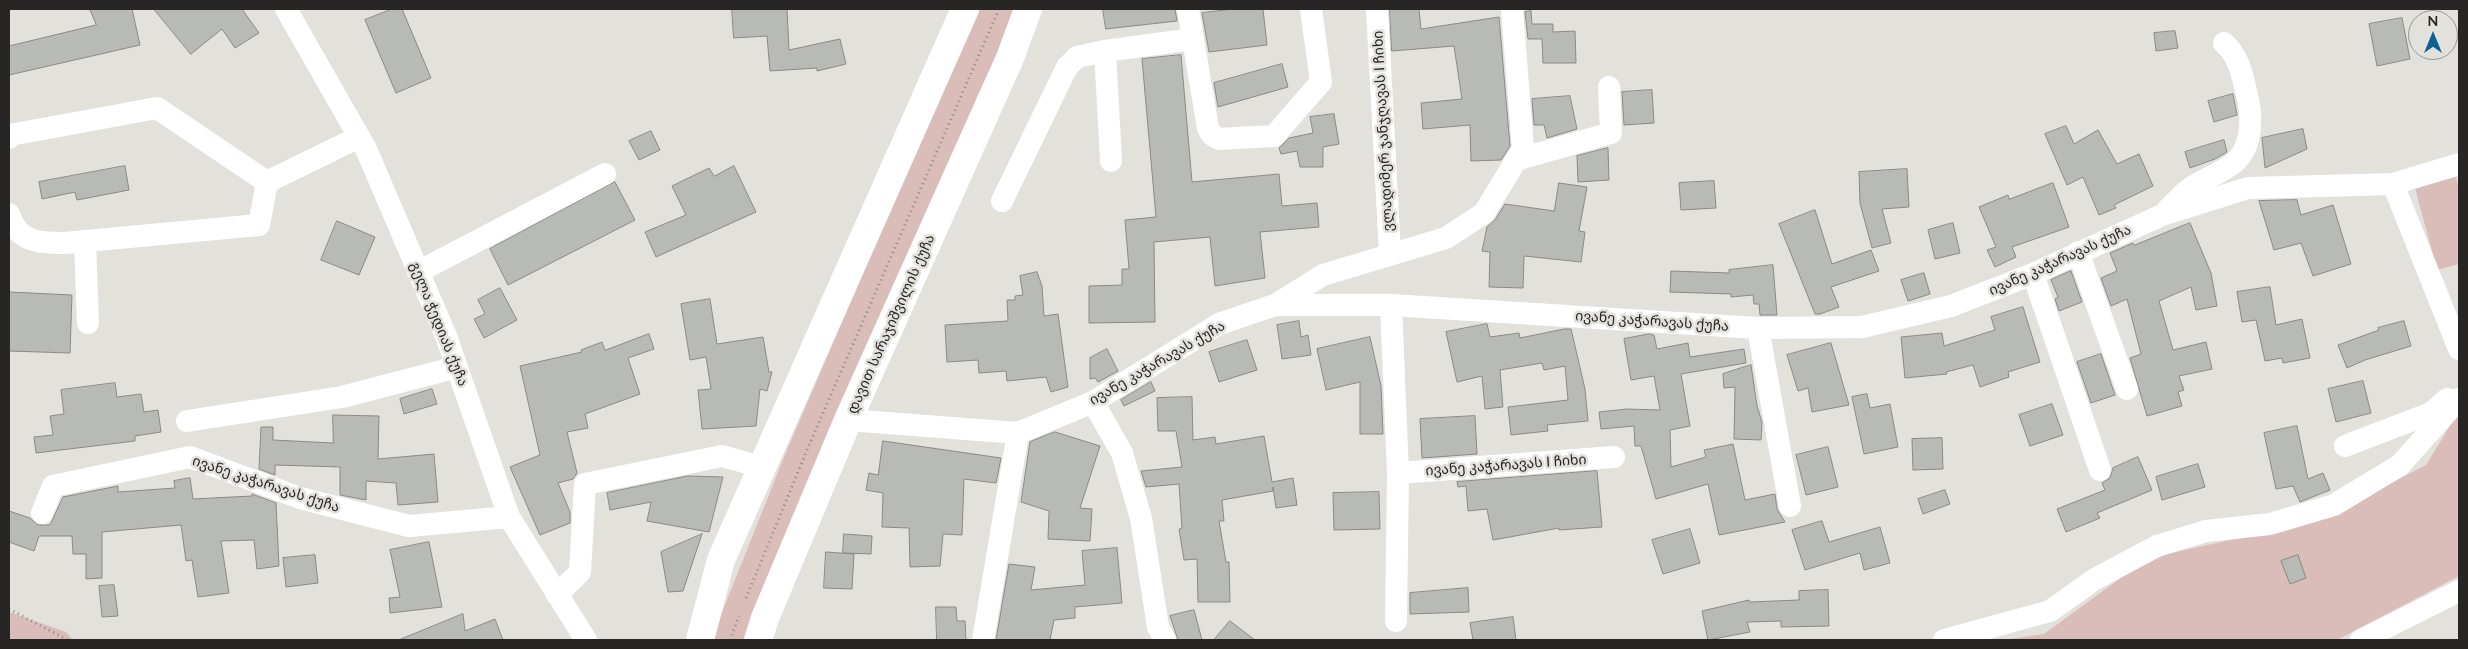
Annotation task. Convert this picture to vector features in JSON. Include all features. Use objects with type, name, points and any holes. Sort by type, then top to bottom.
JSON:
[{"type":"main road","points":[[700,640],[721,560],[965,9]]},
{"type":"main road","name":"დავით სარაჯიშვილის ქუჩა","points":[[758,640],[765,618],[848,420],[1010,58],[1028,9]]},
{"type":"street","name":"გელა ჭედიას ქუჩა","points":[[286,9],[359,137],[457,367],[509,517],[586,640]]},
{"type":"street","points":[[1188,9],[1208,128],[1212,135],[1219,139],[1274,136],[1321,82],[1311,9]]},
{"type":"street","name":"ვლადიმერ ჯანჯღავას I ჩიხი","points":[[1377,9],[1390,254]]},
{"type":"street","name":"ვლადიმერ ჯანჯღავას I ჩიხი","points":[[1276,305],[1323,275],[1446,238],[1484,213],[1523,149],[1512,9]]},
{"type":"street","points":[[1002,201],[1066,67],[1077,57],[1105,51],[1193,39]]},
{"type":"street","points":[[2162,214],[2191,188],[2236,161],[2246,146],[2250,127],[2249,102],[2241,70],[2232,49],[2224,42]]},
{"type":"street","points":[[1105,51],[1111,161]]},
{"type":"street","points":[[1516,160],[1611,133],[1609,87]]},
{"type":"street","points":[[9,138],[10,135],[157,108],[267,182]]},
{"type":"street","points":[[267,182],[359,137]]},
{"type":"street","name":"ივანე კაჭარავას ქუჩა","points":[[848,420],[1018,433],[1093,402],[1219,324],[1276,305],[1391,305],[1758,328],[1862,327],[1951,306],[2033,274],[2162,214],[2248,188],[2393,184],[2459,164]]},
{"type":"street","points":[[418,272],[605,174]]},
{"type":"street","points":[[9,214],[20,234],[39,243],[85,241],[259,225],[267,182]]},
{"type":"street","points":[[2393,184],[2459,349]]},
{"type":"street","points":[[85,241],[88,323]]},
{"type":"street","points":[[2078,252],[2127,389]]},
{"type":"street","points":[[2033,274],[2100,470]]},
{"type":"street","points":[[1391,305],[1398,473],[1396,621]]},
{"type":"street","points":[[1758,328],[1790,506]]},
{"type":"street","points":[[187,421],[342,397],[457,367]]},
{"type":"street","points":[[2344,446],[2431,413],[2459,387]]},
{"type":"street","points":[[1944,640],[2050,611],[2095,579],[2157,546],[2206,531],[2270,524],[2334,505],[2400,465],[2459,399]]},
{"type":"street","points":[[1093,402],[1122,453],[1141,518],[1158,626],[1165,640]]},
{"type":"street","points":[[983,640],[1018,433]]},
{"type":"street","points":[[557,596],[580,572],[585,484],[722,456],[762,467]]},
{"type":"street","name":"ივანე კაჭარავას ქუჩა","points":[[42,513],[53,486],[190,458],[300,498],[409,526],[509,517]]},
{"type":"street","name":"ივანე კაჭარავას I ჩიხი","points":[[1398,473],[1614,458]]},
{"type":"street","points":[[2362,640],[2459,591]]},
{"type":"path","points":[[745,600],[810,443],[999,9]]},
{"type":"path","points":[[9,609],[68,640]]},
{"type":"path","points":[[730,640],[742,609]]},
{"type":"shaded area","points":[[977,9],[1017,9],[746,640],[711,640],[784,457]]},
{"type":"shaded area","points":[[2456,177],[2459,191],[2459,264],[2437,270],[2415,188]]},
{"type":"shaded area","points":[[2459,411],[2459,576],[2337,640],[2002,640],[2044,634],[2148,558],[2318,521],[2426,465]]},
{"type":"shaded area","points":[[9,612],[66,632],[73,640],[9,640]]},
{"type":"building","points":[[90,9],[132,9],[140,45],[9,75],[9,46],[96,25]]},
{"type":"building","points":[[154,9],[242,9],[259,33],[235,48],[222,29],[191,54]]},
{"type":"building","points":[[392,9],[402,9],[431,78],[396,93],[365,20]]},
{"type":"building","points":[[732,9],[787,9],[789,50],[840,39],[846,64],[817,71],[817,68],[770,71],[767,36],[734,38]]},
{"type":"building","points":[[1103,9],[1175,9],[1177,21],[1106,29]]},
{"type":"building","points":[[1234,9],[1263,9],[1267,45],[1209,52],[1202,13]]},
{"type":"building","points":[[1390,9],[1419,9],[1421,29],[1499,17],[1510,146],[1501,160],[1471,161],[1470,125],[1423,129],[1421,103],[1462,99],[1454,46],[1392,51]]},
{"type":"building","points":[[1531,11],[1532,24],[1553,24],[1553,32],[1575,31],[1576,63],[1543,63],[1542,39],[1528,39],[1525,12]]},
{"type":"building","points":[[2402,18],[2408,49],[2408,59],[2377,66],[2369,24]]},
{"type":"building","points":[[2175,31],[2178,48],[2156,51],[2154,33]]},
{"type":"building","points":[[1181,55],[1192,182],[1279,174],[1282,206],[1317,203],[1319,227],[1260,232],[1265,278],[1215,286],[1210,237],[1154,242],[1155,322],[1089,323],[1089,286],[1122,285],[1122,269],[1129,269],[1125,220],[1156,217],[1142,59]]},
{"type":"building","points":[[1282,64],[1288,87],[1218,107],[1214,83]]},
{"type":"building","points":[[1652,90],[1654,123],[1624,125],[1622,92]]},
{"type":"building","points":[[2233,94],[2237,115],[2214,122],[2208,101]]},
{"type":"building","points":[[1570,96],[1577,129],[1547,138],[1544,125],[1534,125],[1532,99]]},
{"type":"building","points":[[1334,114],[1339,144],[1323,147],[1323,167],[1300,167],[1297,151],[1281,154],[1279,148],[1289,138],[1313,133],[1310,117]]},
{"type":"building","points":[[2066,126],[2074,144],[2098,130],[2117,164],[2139,154],[2153,186],[2114,205],[2116,208],[2099,215],[2083,177],[2067,185],[2045,134]]},
{"type":"building","points":[[2303,129],[2307,149],[2265,168],[2262,138]]},
{"type":"building","points":[[651,131],[660,150],[639,160],[629,141]]},
{"type":"building","points":[[2224,140],[2227,152],[2215,159],[2190,168],[2185,152]]},
{"type":"building","points":[[1608,148],[1609,180],[1578,182],[1577,156]]},
{"type":"building","points":[[125,166],[129,190],[77,200],[75,192],[42,199],[39,182]]},
{"type":"building","points":[[734,166],[756,212],[656,257],[645,232],[686,215],[672,186],[709,168],[714,176]]},
{"type":"building","points":[[1907,169],[1909,207],[1882,209],[1891,243],[1872,248],[1860,203],[1859,172]]},
{"type":"building","points":[[1714,181],[1716,208],[1681,210],[1679,183]]},
{"type":"building","points":[[615,182],[635,220],[508,285],[490,249]]},
{"type":"building","points":[[1559,183],[1587,187],[1579,231],[1585,232],[1581,262],[1524,256],[1523,288],[1489,287],[1490,252],[1482,251],[1487,227],[1495,220],[1505,204],[1554,211]]},
{"type":"building","points":[[2053,183],[2069,227],[2012,247],[2016,257],[1995,267],[1987,250],[1996,247],[1979,207],[2008,195],[2009,199]]},
{"type":"building","points":[[2297,200],[2301,215],[2333,205],[2351,264],[2313,276],[2301,243],[2274,250],[2259,201]]},
{"type":"building","points":[[1815,210],[1832,264],[1871,250],[1879,271],[1831,287],[1839,307],[1820,314],[1815,314],[1779,224]]},
{"type":"building","points":[[337,221],[375,237],[359,275],[321,260]]},
{"type":"building","points":[[1953,223],[1960,253],[1935,259],[1928,230]]},
{"type":"building","points":[[2190,223],[2211,273],[2217,306],[2196,310],[2191,287],[2159,301],[2173,350],[2206,342],[2212,369],[2179,376],[2184,390],[2178,392],[2182,406],[2147,416],[2130,358],[2141,354],[2127,299],[2111,306],[2101,278],[2117,271],[2110,253]]},
{"type":"building","points":[[1773,265],[1777,315],[1760,315],[1759,304],[1754,304],[1753,295],[1731,297],[1731,294],[1670,292],[1671,271],[1729,273],[1729,270]]},
{"type":"building","points":[[2071,271],[2082,302],[2059,311],[2055,299],[2058,297],[2051,280]]},
{"type":"building","points":[[1037,272],[1042,286],[1044,316],[1058,314],[1068,387],[1051,392],[1046,377],[1007,381],[1006,371],[979,373],[978,360],[947,362],[945,325],[1008,321],[1007,300],[1015,300],[1015,296],[1023,295],[1020,276]]},
{"type":"building","points":[[1924,273],[1930,294],[1908,301],[1901,280]]},
{"type":"building","points":[[2270,287],[2276,325],[2302,319],[2310,358],[2283,363],[2282,358],[2265,361],[2256,320],[2242,322],[2237,292]]},
{"type":"building","points":[[500,288],[517,320],[484,338],[474,319],[485,314],[478,300]]},
{"type":"building","points":[[9,292],[72,295],[70,353],[9,351]]},
{"type":"building","points":[[710,299],[717,344],[763,337],[769,372],[772,372],[767,391],[760,389],[756,426],[702,429],[698,390],[711,389],[706,357],[690,360],[681,304]]},
{"type":"building","points":[[2023,307],[2040,362],[2008,372],[2009,377],[1980,387],[1973,365],[1946,372],[1947,374],[1905,378],[1901,337],[1942,333],[1944,346],[1995,330],[1991,317]]},
{"type":"building","points":[[1299,321],[1301,337],[1308,335],[1311,355],[1282,359],[1277,325]]},
{"type":"building","points":[[2404,321],[2411,346],[2365,360],[2347,368],[2338,345],[2379,330],[2378,328]]},
{"type":"building","points":[[1487,324],[1490,337],[1519,333],[1520,338],[1571,329],[1585,389],[1588,421],[1547,425],[1548,431],[1511,435],[1508,407],[1568,400],[1565,366],[1544,370],[1542,363],[1500,370],[1503,407],[1485,409],[1482,376],[1457,382],[1446,332]]},
{"type":"building","points":[[649,334],[654,349],[628,358],[640,394],[585,414],[588,428],[567,432],[577,473],[573,479],[558,483],[570,512],[570,523],[540,535],[510,467],[540,455],[520,366],[582,352],[581,350],[602,342],[605,350]]},
{"type":"building","points":[[1649,334],[1654,335],[1657,349],[1688,343],[1690,357],[1744,349],[1746,363],[1681,374],[1690,426],[1670,430],[1671,467],[1706,457],[1704,450],[1733,444],[1745,500],[1775,494],[1777,509],[1785,522],[1719,535],[1708,484],[1656,499],[1641,446],[1635,446],[1634,426],[1601,429],[1599,412],[1627,409],[1660,410],[1654,376],[1631,380],[1624,339]]},
{"type":"building","points":[[1370,337],[1381,386],[1383,434],[1360,434],[1360,382],[1326,390],[1317,349]]},
{"type":"building","points":[[1247,340],[1257,370],[1219,382],[1209,352]]},
{"type":"building","points":[[1831,343],[1849,405],[1812,412],[1808,388],[1798,391],[1787,355]]},
{"type":"building","points":[[1107,349],[1118,371],[1098,382],[1095,378],[1090,379],[1090,358]]},
{"type":"building","points":[[2101,354],[2115,395],[2091,403],[2077,362]]},
{"type":"building","points":[[1751,365],[1757,406],[1762,422],[1761,440],[1734,439],[1735,387],[1724,388],[1723,374]]},
{"type":"building","points":[[2363,381],[2371,413],[2336,422],[2328,389]]},
{"type":"building","points":[[1151,382],[1155,391],[1124,406],[1121,400]]},
{"type":"building","points":[[115,383],[117,397],[141,394],[144,412],[158,410],[161,432],[135,436],[135,441],[36,453],[34,437],[53,435],[50,416],[64,414],[61,390]]},
{"type":"building","points":[[432,389],[437,404],[404,414],[400,399]]},
{"type":"building","points":[[1867,394],[1870,408],[1890,404],[1898,447],[1864,454],[1852,397]]},
{"type":"building","points":[[1192,397],[1193,440],[1215,437],[1216,444],[1264,436],[1272,482],[1293,478],[1297,505],[1276,508],[1273,487],[1273,491],[1222,500],[1224,521],[1219,521],[1226,562],[1229,562],[1230,602],[1198,602],[1197,559],[1184,560],[1179,529],[1182,528],[1179,484],[1146,487],[1141,471],[1182,467],[1176,431],[1158,431],[1157,398]]},
{"type":"building","points":[[2052,404],[2063,435],[2030,446],[2019,415]]},
{"type":"building","points":[[333,415],[379,416],[378,459],[434,454],[438,502],[398,505],[396,483],[366,481],[366,500],[340,495],[340,467],[275,465],[275,475],[259,469],[261,427],[273,427],[273,440],[333,443]]},
{"type":"building","points":[[1475,416],[1477,454],[1422,458],[1420,419]]},
{"type":"building","points":[[2297,426],[2308,479],[2323,473],[2330,490],[2300,502],[2293,486],[2276,489],[2264,433]]},
{"type":"building","points":[[1055,432],[1100,446],[1080,508],[1092,509],[1090,541],[1048,539],[1049,511],[1021,502],[1030,442]]},
{"type":"building","points":[[1942,438],[1943,469],[1913,470],[1912,439]]},
{"type":"building","points":[[883,441],[1001,458],[996,483],[964,479],[962,535],[943,534],[940,566],[910,567],[909,528],[882,527],[883,493],[866,490],[869,473],[878,475]]},
{"type":"building","points":[[1828,447],[1838,487],[1806,495],[1796,455]]},
{"type":"building","points":[[2138,457],[2152,490],[2097,513],[2100,518],[2066,532],[2057,509],[2105,490],[2102,483],[2110,478],[2113,468]]},
{"type":"building","points":[[2198,464],[2205,487],[2162,500],[2156,477]]},
{"type":"building","points":[[1597,471],[1602,527],[1559,530],[1559,528],[1493,540],[1487,509],[1468,511],[1466,486],[1458,487],[1457,482]]},
{"type":"building","points":[[688,476],[723,477],[709,532],[647,521],[651,502],[610,510],[607,493]]},
{"type":"building","points":[[190,478],[193,499],[252,496],[252,494],[276,503],[279,566],[257,569],[254,540],[221,541],[229,593],[198,597],[192,560],[186,561],[181,525],[102,532],[102,578],[86,579],[86,554],[73,554],[72,536],[39,536],[34,551],[9,542],[9,511],[30,518],[38,525],[50,525],[63,497],[118,486],[118,492],[175,488],[174,481]]},
{"type":"building","points":[[1945,490],[1950,504],[1923,514],[1918,499]]},
{"type":"building","points":[[1379,492],[1380,529],[1334,530],[1333,493]]},
{"type":"building","points":[[1822,521],[1829,542],[1880,527],[1890,563],[1864,570],[1860,553],[1805,570],[1792,530]]},
{"type":"building","points":[[1690,529],[1700,563],[1663,574],[1652,540]]},
{"type":"building","points":[[702,534],[683,591],[668,592],[661,552]]},
{"type":"building","points":[[844,534],[872,536],[871,554],[843,553]]},
{"type":"building","points":[[429,542],[442,607],[390,613],[389,598],[400,597],[390,550]]},
{"type":"building","points":[[1117,548],[1122,603],[1075,607],[1075,618],[1054,620],[1050,640],[996,640],[1009,564],[1035,567],[1031,590],[1085,585],[1082,551]]},
{"type":"building","points":[[826,552],[854,554],[852,589],[824,588]]},
{"type":"building","points":[[315,555],[318,583],[286,587],[283,558]]},
{"type":"building","points":[[2298,555],[2306,578],[2290,584],[2281,561]]},
{"type":"building","points":[[114,585],[118,616],[102,617],[99,586]]},
{"type":"building","points":[[1468,588],[1469,612],[1410,614],[1410,593]]},
{"type":"building","points":[[1828,590],[1829,626],[1781,627],[1781,621],[1747,622],[1750,632],[1708,640],[1702,611],[1749,600],[1750,602],[1799,600],[1799,591]]},
{"type":"building","points":[[936,607],[956,607],[957,621],[965,621],[966,640],[937,640]]},
{"type":"building","points":[[1194,610],[1202,640],[1178,640],[1170,616]]},
{"type":"building","points":[[463,614],[465,631],[495,619],[503,640],[399,640]]},
{"type":"building","points":[[1513,617],[1516,640],[1473,640],[1470,623]]},
{"type":"building","points":[[1230,621],[1255,640],[1214,640]]}]
